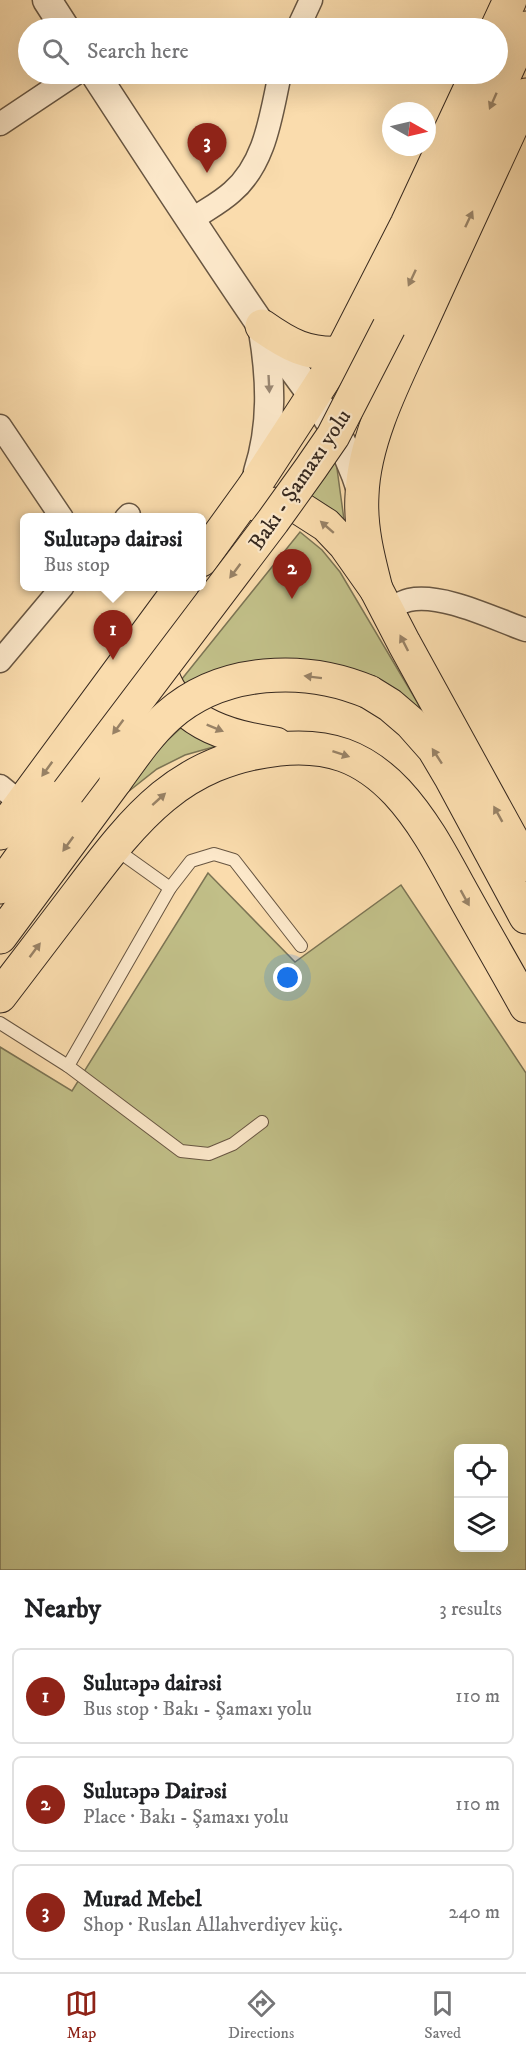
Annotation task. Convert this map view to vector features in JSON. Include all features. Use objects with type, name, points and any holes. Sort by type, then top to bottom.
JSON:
[{"type":"highway","points":[[502,18],[510,0]]},
{"type":"highway","name":"Bakı - Şamaxı yolu","points":[[508,67],[526,28]]},
{"type":"highway","name":"Bakı - Şamaxı yolu","points":[[206,553],[253,488],[341,353],[407,224],[472,84]]},
{"type":"highway","name":"Bakı - Şamaxı yolu","points":[[0,887],[68,792],[267,530],[333,436],[416,269],[500,84]]},
{"type":"highway","points":[[382,599],[365,544],[362,493],[371,447],[393,387],[526,95]]},
{"type":"highway","points":[[262,326],[280,339],[308,351],[325,354],[341,353],[335,384],[339,393],[348,400],[357,403],[376,401],[393,387]]},
{"type":"highway","points":[[227,524],[244,511],[269,503],[298,507],[327,525],[335,533],[382,599],[420,673],[526,865]]},
{"type":"highway","points":[[0,833],[11,795],[179,591]]},
{"type":"highway","points":[[180,591],[164,624],[159,652],[161,672],[171,695],[186,712],[205,724],[228,734],[257,741],[327,750],[352,757],[376,772],[415,813],[526,1006]]},
{"type":"highway","points":[[0,937],[149,736],[169,715],[194,698],[242,678],[292,675],[349,684],[369,692],[390,705],[411,723],[434,749],[526,917]]},
{"type":"highway","points":[[0,996],[112,848],[166,793],[191,776],[238,757],[301,747]]},
{"type":"street","points":[[47,0],[59,18]]},
{"type":"street","points":[[303,18],[311,0]]},
{"type":"street","points":[[0,124],[60,84]]},
{"type":"street","points":[[101,84],[190,221],[262,326],[314,396],[342,441],[354,466],[362,493]]},
{"type":"street","points":[[190,221],[233,191],[251,171],[260,153],[278,84]]},
{"type":"street","points":[[253,488],[263,457],[270,414],[267,358],[262,326]]},
{"type":"street","points":[[0,426],[59,513]]},
{"type":"street","points":[[0,661],[59,591]]},
{"type":"street","points":[[382,599],[425,599],[452,604],[526,630]]},
{"type":"lane","points":[[112,848],[170,888]]},
{"type":"lane","points":[[68,1066],[170,888],[191,861],[214,854],[234,860],[301,946]]},
{"type":"lane","points":[[0,1023],[68,1066],[181,1151],[209,1154],[233,1144],[262,1122]]},
{"type":"shaded area","points":[[335,454],[345,527],[305,493]]},
{"type":"shaded area","points":[[300,532],[322,550],[340,572],[426,717],[335,667],[157,710]]},
{"type":"shaded area","points":[[183,726],[217,746],[185,755],[157,769],[124,795],[160,747]]},
{"type":"shaded area","points":[[208,873],[295,962],[401,885],[526,1073],[526,1570],[0,1570],[0,1047],[72,1091]]},
{"type":"place","name":"Murad Mebel","points":[[207,173]]},
{"type":"place","name":"Sulutəpə Dairəsi","points":[[292,599]]},
{"type":"place","name":"Sulutəpə dairəsi","points":[[113,660]]}]
